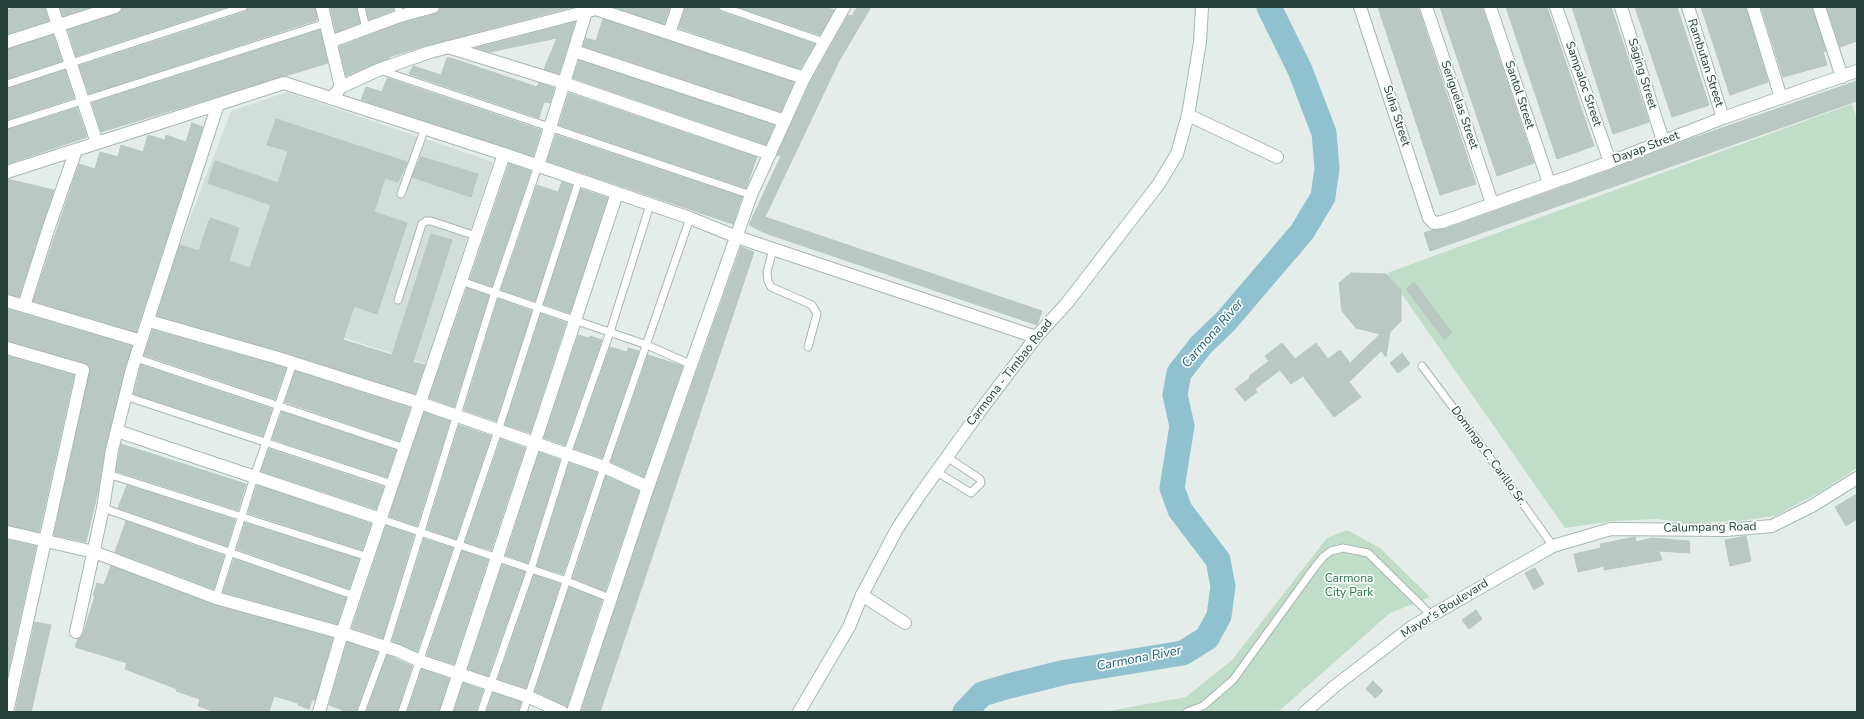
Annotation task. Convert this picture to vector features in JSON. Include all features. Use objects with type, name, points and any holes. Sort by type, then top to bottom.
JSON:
[{"type":"street","points":[[52,7],[97,143]]},
{"type":"street","points":[[7,42],[115,7]]},
{"type":"street","points":[[322,7],[341,87]]},
{"type":"street","points":[[330,42],[366,28],[399,11],[433,7]]},
{"type":"street","points":[[669,33],[678,7]]},
{"type":"street","points":[[573,712],[612,599],[648,487],[751,195],[804,78],[844,7]]},
{"type":"street","name":"Carmona - Timbao Road","points":[[799,712],[849,627],[862,595],[897,529],[936,472],[1036,337],[1067,303],[1158,185],[1177,154],[1188,115],[1200,42],[1202,7]]},
{"type":"street","name":"Suha Street","points":[[1360,7],[1429,218],[1434,223]]},
{"type":"street","name":"Seriguelas Street","points":[[1426,7],[1492,203]]},
{"type":"street","name":"Santol Street","points":[[1490,7],[1549,183]]},
{"type":"street","name":"Sampaloc Street","points":[[1556,7],[1610,162]]},
{"type":"street","name":"Saging Street","points":[[1621,7],[1663,141]]},
{"type":"street","name":"Rambutan Street","points":[[1688,7],[1723,118]]},
{"type":"street","points":[[1753,7],[1781,98]]},
{"type":"street","points":[[1819,7],[1842,77]]},
{"type":"street","points":[[538,166],[586,9]]},
{"type":"street","points":[[332,98],[341,87],[378,70],[448,47],[586,9],[596,9],[804,78]]},
{"type":"street","points":[[448,47],[564,83],[770,154]]},
{"type":"street","points":[[574,51],[785,121]]},
{"type":"street","name":"Dayap Street","points":[[1434,223],[1442,222],[1610,162],[1723,118],[1857,71]]},
{"type":"street","points":[[7,172],[284,83],[504,154],[690,218],[737,237],[1036,337]]},
{"type":"street","points":[[76,632],[94,552],[108,474],[125,396],[141,341],[149,321],[218,104]]},
{"type":"street","points":[[1188,115],[1277,157]]},
{"type":"street","points":[[24,306],[48,230],[76,150]]},
{"type":"street","points":[[319,712],[342,633],[504,154]]},
{"type":"street","points":[[446,712],[617,193]]},
{"type":"street","points":[[7,301],[141,341]]},
{"type":"street","points":[[149,321],[293,363],[457,416],[604,467],[648,487]]},
{"type":"street","points":[[7,348],[83,370],[7,712]]},
{"type":"street","points":[[117,431],[381,519]]},
{"type":"street","name":"Calumpang Road","points":[[1553,546],[1611,529],[1726,530],[1772,526],[1812,506],[1857,478]]},
{"type":"street","points":[[7,532],[94,552],[216,598],[342,633],[385,647],[420,661],[458,672],[529,697],[562,712]]},
{"type":"street","name":"Mayor's Boulevard","points":[[1306,712],[1335,686],[1413,626],[1553,546]]},
{"type":"street","points":[[862,595],[905,623]]},
{"type":"lane","points":[[7,84],[243,7]]},
{"type":"lane","points":[[361,7],[366,28]]},
{"type":"lane","points":[[722,7],[824,42]]},
{"type":"lane","points":[[7,125],[326,23]]},
{"type":"lane","points":[[378,70],[751,195]]},
{"type":"lane","points":[[401,194],[425,128]]},
{"type":"lane","points":[[361,712],[385,647],[495,292],[538,166]]},
{"type":"lane","points":[[402,712],[458,544],[498,431],[579,180]]},
{"type":"lane","points":[[481,712],[531,569],[567,454],[610,332],[650,205]]},
{"type":"lane","points":[[524,712],[604,467],[690,218]]},
{"type":"lane","points":[[398,300],[422,224],[426,221],[431,221],[476,236]]},
{"type":"lane","points":[[773,249],[767,272],[768,281],[772,287],[812,305],[817,314],[808,347]]},
{"type":"lane","points":[[461,281],[575,319],[646,345],[692,365]]},
{"type":"lane","points":[[136,358],[405,448]]},
{"type":"lane","points":[[216,598],[254,477],[293,363]]},
{"type":"lane","name":"Domingo C. Carillo Sr.","points":[[1422,366],[1553,546]]},
{"type":"lane","points":[[125,396],[392,484]]},
{"type":"lane","points":[[936,472],[971,493],[981,483],[980,479],[947,457]]},
{"type":"lane","points":[[108,474],[368,557]]},
{"type":"lane","points":[[103,508],[355,596]]},
{"type":"lane","points":[[381,519],[566,581],[612,599]]},
{"type":"lane","points":[[1187,712],[1202,706],[1233,680],[1315,566],[1323,556],[1332,551],[1343,548],[1368,553],[1432,616]]},
{"type":"shaded area","points":[[287,92],[493,162],[426,364],[166,281],[231,111]]},
{"type":"green space","points":[[1852,104],[1857,120],[1857,468],[1822,491],[1775,516],[1739,521],[1690,523],[1656,519],[1613,521],[1565,528],[1387,273]]},
{"type":"green space","name":"Carmona City Park","points":[[1347,530],[1380,548],[1430,597],[1390,613],[1278,712],[1103,712],[1186,697],[1232,660],[1327,538]]},
{"type":"building","points":[[16,7],[45,7],[49,21],[7,34],[7,10]]},
{"type":"building","points":[[91,7],[63,16],[60,8]]},
{"type":"building","points":[[122,7],[227,7],[76,56],[68,30],[117,14],[121,12]]},
{"type":"building","points":[[248,7],[315,7],[317,20],[89,94],[79,66],[245,12]]},
{"type":"building","points":[[330,7],[356,7],[360,23],[336,32]]},
{"type":"building","points":[[366,7],[393,7],[394,10],[369,20]]},
{"type":"building","points":[[440,7],[572,7],[428,45],[389,57],[390,58],[346,76],[339,47],[402,23],[435,14],[439,12]]},
{"type":"building","points":[[614,7],[670,7],[664,24]]},
{"type":"building","points":[[685,7],[718,7],[721,12],[815,44],[800,69],[679,28]]},
{"type":"building","points":[[738,7],[824,7],[834,10],[820,35]]},
{"type":"building","points":[[857,7],[871,7],[839,61],[765,217],[1042,311],[1037,325],[765,233],[749,225],[781,156],[777,155],[811,81],[848,15],[852,16]]},
{"type":"building","points":[[1378,7],[1418,7],[1476,184],[1440,195]]},
{"type":"building","points":[[1440,7],[1482,7],[1534,163],[1497,176]]},
{"type":"building","points":[[1506,7],[1547,7],[1594,146],[1557,159]]},
{"type":"building","points":[[1572,7],[1611,7],[1649,122],[1613,134]]},
{"type":"building","points":[[1635,7],[1677,7],[1709,105],[1672,117]]},
{"type":"building","points":[[1701,7],[1746,7],[1768,82],[1730,95]]},
{"type":"building","points":[[1761,7],[1812,7],[1826,51],[1823,52],[1827,65],[1783,77]]},
{"type":"building","points":[[1827,7],[1857,7],[1857,41],[1840,47]]},
{"type":"building","points":[[603,19],[794,82],[781,112],[583,46],[586,38],[596,41]]},
{"type":"building","points":[[575,22],[559,74],[544,69],[557,38],[489,52],[476,48]]},
{"type":"building","points":[[320,30],[328,63],[101,132],[92,103]]},
{"type":"building","points":[[53,35],[62,61],[7,79],[7,49]]},
{"type":"building","points":[[447,58],[451,58],[537,87],[539,83],[554,88],[550,103],[544,102],[539,118],[409,74],[413,66],[441,75]]},
{"type":"building","points":[[579,60],[774,125],[766,145],[573,78]]},
{"type":"building","points":[[65,70],[74,98],[7,120],[7,89]]},
{"type":"building","points":[[387,78],[541,130],[533,156],[361,100],[366,87],[382,92]]},
{"type":"building","points":[[1857,81],[1857,101],[1430,251],[1424,233],[1432,230],[1445,229],[1613,169],[1682,142]]},
{"type":"building","points":[[569,93],[757,157],[746,188],[559,125]]},
{"type":"building","points":[[77,108],[87,137],[7,164],[7,130]]},
{"type":"building","points":[[276,119],[407,162],[398,182],[385,178],[374,212],[407,223],[377,314],[354,306],[343,340],[392,355],[431,234],[452,240],[413,362],[425,365],[415,394],[280,351],[157,316],[180,245],[199,251],[210,218],[239,228],[229,261],[250,268],[271,205],[208,183],[215,161],[278,183],[288,151],[267,145]]},
{"type":"building","points":[[192,123],[203,127],[136,332],[33,301],[79,164],[95,169],[100,152],[118,157],[121,145],[143,152],[148,135],[165,140],[166,135],[186,142]]},
{"type":"building","points":[[556,135],[742,197],[733,224],[547,161]]},
{"type":"building","points":[[421,157],[478,174],[471,197],[412,177]]},
{"type":"building","points":[[509,164],[531,171],[492,286],[470,279]]},
{"type":"building","points":[[7,179],[54,190],[19,297],[7,294]]},
{"type":"building","points":[[562,182],[572,185],[535,301],[501,290],[537,185],[558,192]]},
{"type":"building","points":[[581,189],[608,198],[570,313],[544,304]]},
{"type":"building","points":[[741,247],[754,252],[600,712],[581,711],[655,489]]},
{"type":"building","points":[[1351,273],[1386,274],[1401,290],[1401,321],[1390,332],[1386,357],[1381,351],[1349,382],[1361,397],[1334,417],[1303,376],[1291,384],[1280,370],[1255,389],[1257,392],[1245,401],[1235,389],[1269,361],[1265,356],[1282,343],[1295,359],[1316,343],[1328,359],[1340,350],[1350,363],[1380,334],[1356,328],[1342,311],[1339,283]]},
{"type":"building","points":[[1414,282],[1452,333],[1444,339],[1406,289]]},
{"type":"building","points":[[467,288],[489,296],[454,407],[429,398]]},
{"type":"building","points":[[498,299],[532,311],[496,421],[464,410]]},
{"type":"building","points":[[7,309],[132,346],[105,448],[98,491],[86,542],[54,535],[90,368],[85,363],[7,341]]},
{"type":"building","points":[[541,314],[566,323],[530,433],[505,425]]},
{"type":"building","points":[[153,330],[286,368],[275,399],[144,355]]},
{"type":"building","points":[[578,335],[589,338],[590,336],[602,340],[565,445],[544,438]]},
{"type":"building","points":[[610,347],[627,352],[628,348],[639,351],[602,458],[574,449]]},
{"type":"building","points":[[1402,353],[1410,364],[1398,373],[1390,363]]},
{"type":"building","points":[[648,355],[683,366],[644,477],[611,462]]},
{"type":"building","points":[[7,356],[74,375],[39,532],[7,525]]},
{"type":"building","points":[[141,365],[272,409],[263,436],[134,394]]},
{"type":"building","points":[[295,371],[410,408],[399,441],[285,402]]},
{"type":"building","points":[[282,412],[396,450],[387,477],[272,439]]},
{"type":"building","points":[[424,412],[450,421],[417,526],[389,516]]},
{"type":"building","points":[[459,425],[491,436],[456,539],[427,529]]},
{"type":"building","points":[[501,439],[525,448],[491,550],[465,542]]},
{"type":"building","points":[[121,444],[246,484],[238,510],[116,471]]},
{"type":"building","points":[[269,449],[384,487],[376,509],[261,471]]},
{"type":"building","points":[[539,452],[560,460],[528,563],[506,555]]},
{"type":"building","points":[[569,463],[597,472],[563,574],[537,566]]},
{"type":"building","points":[[606,476],[639,491],[605,591],[573,578]]},
{"type":"building","points":[[127,485],[235,520],[227,546],[118,508]]},
{"type":"building","points":[[257,485],[371,524],[362,550],[248,513]]},
{"type":"building","points":[[1857,494],[1857,519],[1846,526],[1835,507]]},
{"type":"building","points":[[126,521],[224,556],[214,589],[115,552]]},
{"type":"building","points":[[245,523],[359,559],[349,589],[237,549]]},
{"type":"building","points":[[386,526],[414,535],[383,638],[352,628]]},
{"type":"building","points":[[1746,536],[1751,561],[1730,566],[1725,540]]},
{"type":"building","points":[[1635,537],[1636,542],[1652,538],[1689,541],[1690,553],[1659,551],[1662,560],[1604,570],[1604,566],[1578,572],[1574,554],[1601,548],[1600,544]]},
{"type":"building","points":[[424,539],[453,548],[417,652],[392,641]]},
{"type":"building","points":[[7,540],[36,546],[7,677]]},
{"type":"building","points":[[462,551],[488,560],[454,664],[427,655]]},
{"type":"building","points":[[234,559],[346,598],[337,624],[223,592]]},
{"type":"building","points":[[502,565],[525,572],[488,676],[468,669]]},
{"type":"building","points":[[111,566],[214,605],[333,638],[315,700],[312,700],[309,709],[298,705],[298,703],[274,696],[269,712],[215,712],[198,706],[200,699],[176,691],[177,689],[125,669],[127,663],[75,647],[78,639],[83,634],[95,596],[93,595],[97,583],[104,585]]},
{"type":"building","points":[[1535,568],[1544,584],[1534,590],[1525,573]]},
{"type":"building","points":[[534,575],[560,584],[526,688],[498,679]]},
{"type":"building","points":[[569,587],[602,600],[567,707],[535,692]]},
{"type":"building","points":[[1476,610],[1482,619],[1469,629],[1462,620]]},
{"type":"building","points":[[35,622],[51,625],[31,712],[15,712]]},
{"type":"building","points":[[347,642],[378,652],[356,712],[343,712],[343,710],[329,705]]},
{"type":"building","points":[[387,655],[412,666],[397,712],[366,712]]},
{"type":"building","points":[[422,669],[449,679],[439,712],[407,712]]},
{"type":"building","points":[[1373,681],[1383,691],[1375,698],[1366,689]]},
{"type":"building","points":[[463,683],[483,690],[476,712],[454,712]]},
{"type":"building","points":[[493,693],[521,702],[518,712],[486,712]]},
{"type":"waterway","name":"Carmona River","points":[[965,712],[982,694],[1009,686],[1066,672],[1183,653],[1207,638],[1219,616],[1223,586],[1218,560],[1180,510],[1172,488],[1182,426],[1175,395],[1179,373],[1201,345],[1226,321],[1302,232],[1323,197],[1327,168],[1324,133],[1300,70],[1269,7]]}]
